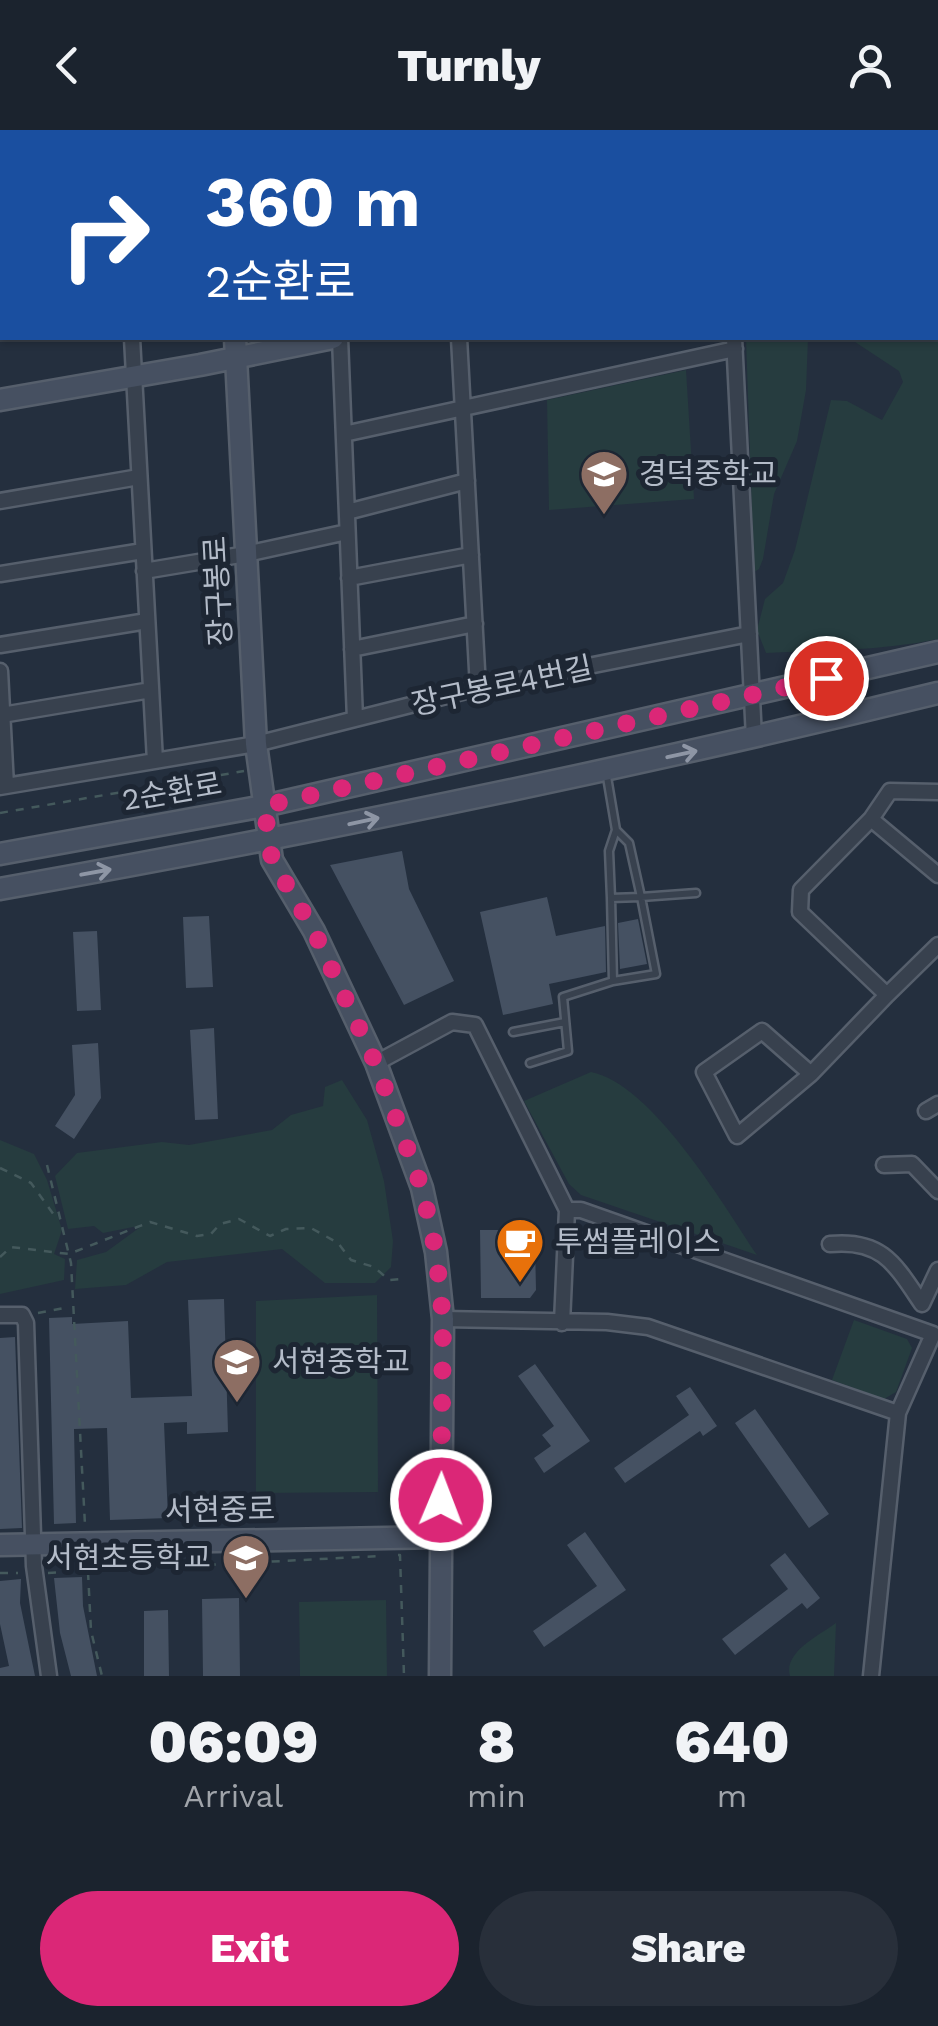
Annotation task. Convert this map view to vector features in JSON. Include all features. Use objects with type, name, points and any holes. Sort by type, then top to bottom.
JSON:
[{"type":"street","points":[[132,340],[155,761]]},
{"type":"street","points":[[0,400],[134,376],[236,348],[316,340]]},
{"type":"street","points":[[336,340],[344,434],[355,719]]},
{"type":"street","points":[[460,340],[478,688]]},
{"type":"street","points":[[344,434],[734,343],[754,738]]},
{"type":"street","name":"장구봉로","points":[[236,348],[256,744],[272,860],[314,931],[376,1064],[422,1188],[436,1252],[443,1319],[440,1676]]},
{"type":"street","points":[[0,501],[138,477]]},
{"type":"street","points":[[347,512],[467,481]]},
{"type":"street","points":[[144,571],[348,532]]},
{"type":"street","points":[[0,574],[143,551]]},
{"type":"street","points":[[349,578],[471,555]]},
{"type":"street","points":[[0,645],[146,621]]},
{"type":"street","points":[[352,650],[475,624]]},
{"type":"street","name":"장구봉로4번길","points":[[3,787],[256,744],[478,688],[749,634]]},
{"type":"street","name":"2순환로","points":[[0,854],[264,806],[938,652]]},
{"type":"street","points":[[0,670],[3,787]]},
{"type":"street","points":[[2,715],[151,690]]},
{"type":"street","points":[[0,889],[269,842],[754,738],[938,694]]},
{"type":"street","points":[[887,995],[800,912],[801,890],[870,819],[890,791],[938,792]]},
{"type":"street","points":[[870,819],[938,875]]},
{"type":"street","points":[[811,1074],[762,1030],[704,1072],[737,1136],[811,1074],[938,945]]},
{"type":"street","points":[[376,1064],[452,1022],[476,1025],[567,1210],[562,1323]]},
{"type":"street","points":[[884,1165],[912,1164],[938,1191]]},
{"type":"street","points":[[567,1210],[582,1210],[933,1334],[898,1414],[871,1676]]},
{"type":"street","points":[[830,1244],[853,1242],[882,1252],[922,1304],[938,1270]]},
{"type":"street","points":[[0,1316],[22,1316],[26,1322],[33,1544],[48,1676]]},
{"type":"street","points":[[443,1319],[648,1327],[898,1414]]},
{"type":"street","name":"서현중로","points":[[0,1545],[440,1537]]},
{"type":"lane","points":[[606,770],[616,830],[609,850],[614,981]]},
{"type":"lane","points":[[530,1063],[568,1051],[563,996],[656,974],[628,843],[616,830]]},
{"type":"lane","points":[[610,898],[696,893]]},
{"type":"lane","points":[[513,1032],[565,1022]]},
{"type":"path","points":[[0,813],[245,771]]},
{"type":"path","points":[[46,1165],[70,1254],[86,1530]]},
{"type":"path","points":[[0,1168],[31,1183],[54,1215],[61,1213]]},
{"type":"path","points":[[0,1257],[11,1248],[70,1254],[150,1222],[198,1236],[211,1234],[220,1224],[240,1219],[270,1236],[286,1229],[311,1228],[338,1243],[351,1260],[374,1267],[389,1280],[401,1279]]},
{"type":"path","points":[[22,1316],[72,1307]]},
{"type":"path","points":[[400,1555],[404,1676]]},
{"type":"path","points":[[47,1574],[381,1556]]},
{"type":"path","points":[[88,1571],[92,1632],[102,1676]]},
{"type":"path","points":[[0,1573],[24,1573]]},
{"type":"green space","points":[[746,340],[808,340],[806,390],[797,441],[774,494],[763,559],[754,572]]},
{"type":"green space","points":[[852,340],[938,340],[938,639],[874,648],[766,653],[757,630],[765,599],[783,583],[795,550],[831,400],[847,401],[882,420],[903,382],[899,371]]},
{"type":"green space","points":[[686,370],[694,499],[549,510],[547,400]]},
{"type":"green space","points":[[591,1072],[614,1081],[638,1098],[661,1122],[706,1178],[757,1255],[581,1195],[569,1184],[524,1101]]},
{"type":"green space","points":[[342,1080],[367,1120],[384,1181],[393,1241],[391,1267],[375,1283],[325,1283],[282,1249],[167,1262],[126,1285],[75,1289],[77,1260],[106,1252],[143,1225],[103,1233],[94,1226],[68,1229],[55,1176],[77,1153],[162,1142],[189,1145],[272,1130],[291,1115],[323,1106],[325,1087]]},
{"type":"green space","points":[[0,1140],[34,1154],[47,1180],[62,1230],[54,1254],[65,1259],[64,1280],[0,1294]]},
{"type":"green space","points":[[377,1295],[378,1492],[256,1493],[256,1301]]},
{"type":"green space","points":[[854,1320],[907,1339],[912,1348],[896,1392],[884,1399],[832,1380]]},
{"type":"green space","points":[[386,1600],[387,1676],[300,1676],[299,1602]]},
{"type":"green space","points":[[836,1623],[834,1676],[790,1676],[789,1667],[797,1652]]},
{"type":"building","points":[[402,851],[409,889],[454,981],[404,1005],[330,865]]},
{"type":"building","points":[[547,897],[556,936],[605,926],[606,972],[549,984],[553,1004],[503,1015],[480,912]]},
{"type":"building","points":[[209,916],[213,987],[186,988],[183,917]]},
{"type":"building","points":[[638,919],[647,964],[620,969],[618,923]]},
{"type":"building","points":[[97,931],[101,1010],[77,1011],[73,932]]},
{"type":"building","points":[[214,1028],[218,1119],[195,1120],[190,1030]]},
{"type":"building","points":[[98,1043],[101,1098],[74,1139],[55,1126],[75,1095],[72,1045]]},
{"type":"building","points":[[480,1230],[514,1230],[515,1244],[535,1244],[536,1290],[530,1298],[481,1298]]},
{"type":"building","name":"서현중학교","points":[[224,1299],[228,1432],[187,1434],[187,1422],[164,1423],[168,1518],[110,1520],[107,1428],[74,1429],[76,1523],[54,1524],[49,1318],[72,1317],[72,1324],[128,1321],[131,1398],[192,1396],[188,1300]]},
{"type":"building","points":[[15,1337],[22,1528],[0,1529],[0,1338]]},
{"type":"building","points":[[535,1364],[590,1441],[544,1473],[534,1458],[551,1446],[542,1435],[554,1426],[518,1376]]},
{"type":"building","points":[[690,1387],[717,1426],[703,1436],[700,1431],[625,1483],[614,1468],[689,1415],[676,1396]]},
{"type":"building","points":[[755,1409],[829,1514],[809,1528],[735,1423]]},
{"type":"building","points":[[585,1532],[626,1590],[544,1647],[533,1631],[597,1586],[567,1545]]},
{"type":"building","points":[[785,1553],[820,1598],[807,1609],[802,1603],[735,1655],[722,1639],[788,1589],[770,1565]]},
{"type":"building","points":[[82,1577],[83,1606],[97,1676],[71,1676],[60,1633],[54,1578]]},
{"type":"building","points":[[21,1579],[20,1603],[35,1676],[0,1676],[0,1668],[9,1666],[0,1624],[0,1581]]},
{"type":"building","name":"서현초등학교","points":[[239,1598],[240,1676],[203,1676],[202,1599]]},
{"type":"building","name":"서현초등학교","points":[[168,1610],[169,1676],[144,1676],[144,1611]]},
{"type":"place","name":"경덕중학교","points":[[604,516]]},
{"type":"place","name":"투썸플레이스","points":[[520,1284]]},
{"type":"place","name":"서현중학교","points":[[237,1404]]},
{"type":"place","name":"서현초등학교","points":[[246,1600]]},
{"type":"route","points":[[441,1500],[443,1319],[436,1252],[422,1188],[376,1064],[314,931],[272,860],[264,806],[826,678]]}]
